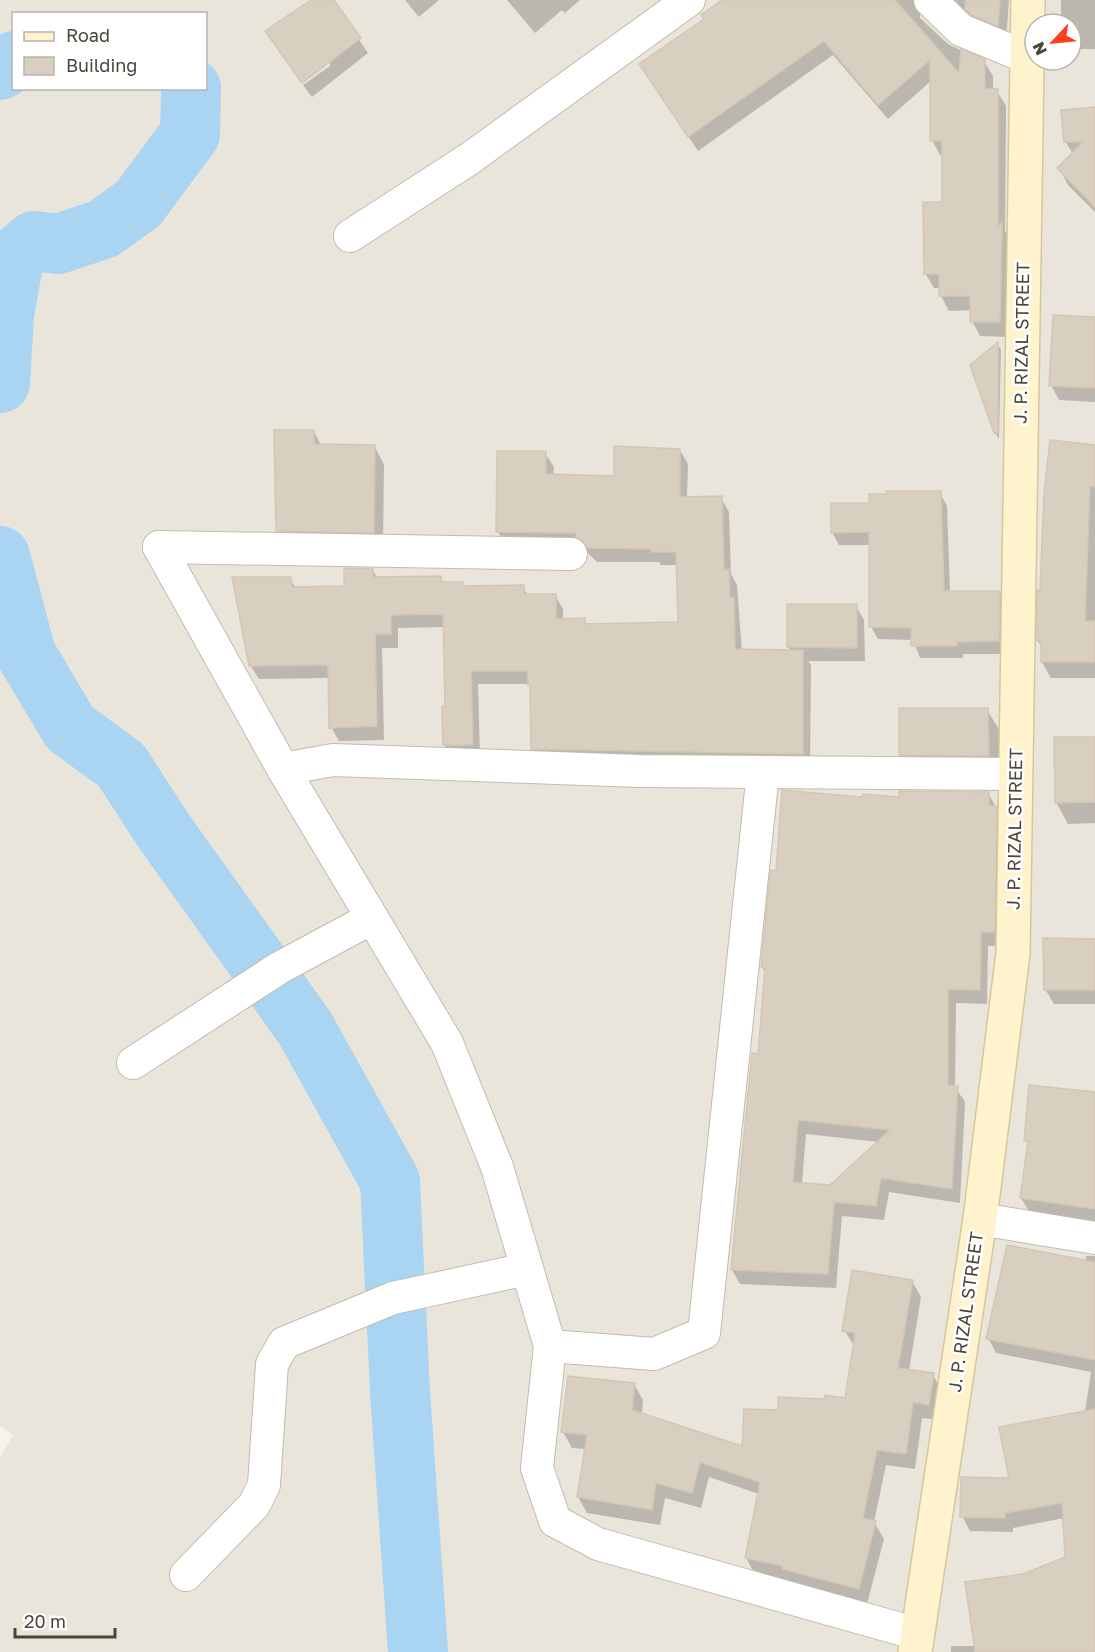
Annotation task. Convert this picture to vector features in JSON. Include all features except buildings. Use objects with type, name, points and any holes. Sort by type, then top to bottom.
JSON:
[{"type":"main road","name":"J. P. RIZAL STREET","points":[[917,1643],[980,1219],[1013,953],[1026,72]]},
{"type":"street","points":[[350,236],[469,159],[689,0]]},
{"type":"street","points":[[930,0],[961,30],[1023,56]]},
{"type":"street","points":[[571,554],[159,547],[283,769],[447,1043],[496,1167],[550,1346],[537,1468],[555,1521],[598,1544],[917,1643]]},
{"type":"street","points":[[283,769],[333,760],[639,771],[1016,774]]},
{"type":"street","points":[[550,1346],[654,1354],[704,1333],[763,772]]},
{"type":"street","points":[[133,1063],[279,968],[372,918]]},
{"type":"street","points":[[980,1219],[1095,1238]]},
{"type":"street","points":[[186,1575],[254,1504],[264,1485],[272,1364],[284,1343],[403,1296],[526,1269]]},
{"type":"shaded area","points":[[0,0],[1095,0],[1095,1652],[0,1652],[0,1457],[13,1435],[0,1426]]},
{"type":"waterway","points":[[0,70],[12,62]]},
{"type":"waterway","points":[[0,383],[4,315],[14,258],[34,241],[58,244],[103,229],[138,204],[190,134],[191,90]]},
{"type":"waterway","points":[[0,556],[26,654],[70,728],[121,765],[163,830],[305,1028],[390,1181],[400,1392],[418,1652]]}]
